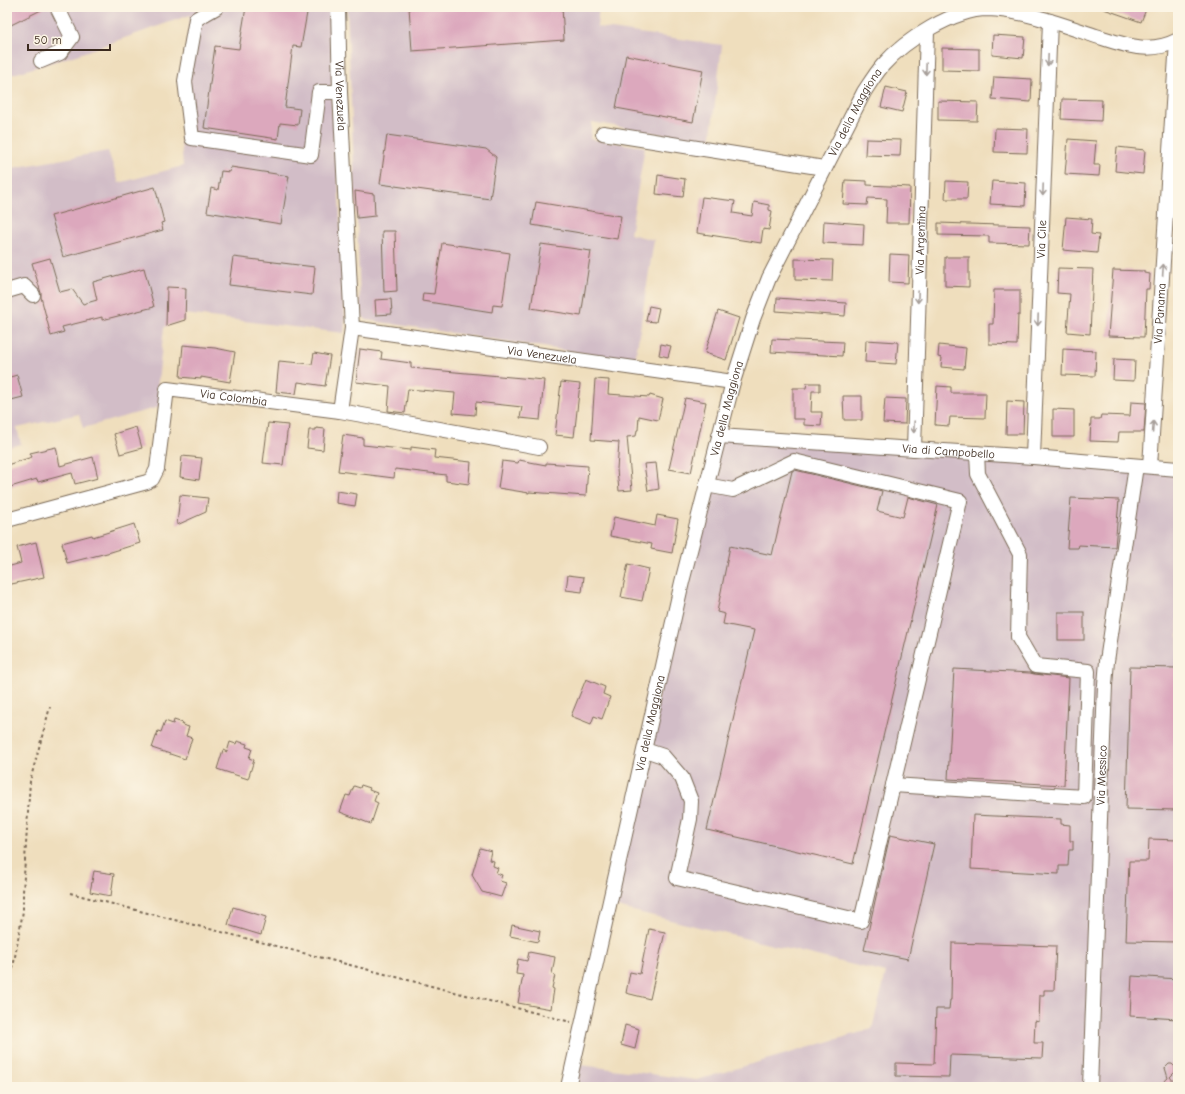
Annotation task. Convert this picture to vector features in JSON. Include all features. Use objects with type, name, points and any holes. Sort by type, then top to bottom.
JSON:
[{"type":"street","points":[[41,61],[60,53],[72,36],[57,7]]},
{"type":"street","points":[[217,7],[196,19],[185,81],[192,138],[311,155],[319,92],[340,92]]},
{"type":"street","name":"Via Venezuela","points":[[338,7],[340,92],[352,328],[340,411]]},
{"type":"street","name":"Via della Maggiona","points":[[568,1087],[682,582],[732,382],[765,287],[824,168],[864,92],[876,73],[903,46],[938,24],[962,14],[987,9],[1011,12],[1050,21],[1128,46],[1155,48],[1166,46],[1177,41]]},
{"type":"street","name":"Via Cile","points":[[1033,457],[1050,21]]},
{"type":"street","name":"Via Argentina","points":[[914,449],[927,30]]},
{"type":"street","name":"Via Panama","points":[[1150,466],[1177,41]]},
{"type":"street","points":[[603,133],[824,168]]},
{"type":"street","points":[[7,291],[29,291]]},
{"type":"street","name":"Via Venezuela","points":[[352,328],[732,382]]},
{"type":"street","name":"Via Colombia","points":[[7,520],[147,482],[152,479],[157,469],[167,389],[340,411],[539,447]]},
{"type":"street","name":"Via di Campobello","points":[[719,436],[1033,457],[1178,469]]},
{"type":"street","points":[[893,784],[1084,797],[1088,671],[1035,666],[1018,637],[1020,554],[978,474],[977,453]]},
{"type":"street","points":[[645,750],[663,756],[682,778],[691,801],[690,819],[677,878],[861,921],[960,501],[794,461],[733,490],[706,485]]},
{"type":"street","name":"Via Messico","points":[[1090,1087],[1106,679],[1136,466]]},
{"type":"path","points":[[7,992],[13,968],[23,911],[30,781],[50,708]]},
{"type":"path","points":[[70,894],[582,1025]]},
{"type":"shaded area","points":[[7,7],[330,7],[334,81],[331,84],[332,115],[335,115],[345,321],[344,333],[185,314],[185,320],[164,328],[157,390],[161,391],[159,407],[83,428],[79,414],[17,428],[21,444],[7,448],[7,169],[108,151],[119,183],[183,166],[181,141],[181,85],[190,15],[76,55],[10,75],[7,74]]},
{"type":"shaded area","points":[[347,7],[599,7],[597,27],[722,45],[710,143],[592,122],[590,139],[645,147],[630,234],[654,240],[635,361],[367,320],[362,316],[360,304]]},
{"type":"shaded area","points":[[719,436],[1178,469],[1178,1087],[568,1087],[573,1064],[697,1080],[872,1029],[886,973],[609,905]]},
{"type":"building","points":[[7,7],[47,7],[7,27]]},
{"type":"building","points":[[246,7],[308,7],[301,47],[293,46],[285,107],[300,109],[298,125],[280,123],[278,139],[204,128],[215,46],[239,49]]},
{"type":"building","points":[[409,7],[562,7],[564,40],[412,51]]},
{"type":"building","points":[[1147,7],[1141,22],[1101,8]]},
{"type":"building","points":[[993,35],[1025,37],[1023,58],[992,55]]},
{"type":"building","points":[[942,48],[979,49],[979,71],[942,70]]},
{"type":"building","points":[[626,55],[703,70],[693,122],[616,108]]},
{"type":"building","points":[[994,77],[1032,79],[1031,102],[992,99]]},
{"type":"building","points":[[886,87],[907,92],[902,112],[881,107]]},
{"type":"building","points":[[1062,99],[1102,100],[1101,121],[1061,119]]},
{"type":"building","points":[[938,101],[978,102],[977,121],[938,120]]},
{"type":"building","points":[[995,128],[1028,129],[1027,153],[994,152]]},
{"type":"building","points":[[387,135],[486,149],[496,157],[490,199],[380,184]]},
{"type":"building","points":[[866,139],[901,140],[900,156],[865,155]]},
{"type":"building","points":[[1068,139],[1096,141],[1094,165],[1100,165],[1099,176],[1065,174]]},
{"type":"building","points":[[1117,147],[1145,150],[1143,174],[1115,171]]},
{"type":"building","points":[[231,167],[289,176],[281,224],[207,212],[211,188],[218,190],[221,171],[230,172]]},
{"type":"building","points":[[658,175],[685,179],[683,197],[656,194]]},
{"type":"building","points":[[845,180],[867,181],[867,185],[910,187],[909,223],[886,223],[887,199],[868,198],[867,205],[843,204]]},
{"type":"building","points":[[946,181],[968,182],[967,199],[945,199]]},
{"type":"building","points":[[992,181],[1026,183],[1025,206],[990,204]]},
{"type":"building","points":[[155,187],[164,222],[161,223],[163,230],[63,257],[51,216]]},
{"type":"building","points":[[355,191],[374,194],[375,216],[357,218]]},
{"type":"building","points":[[702,197],[735,201],[733,213],[752,216],[754,202],[769,205],[769,210],[772,211],[769,230],[763,229],[761,243],[697,233]]},
{"type":"building","points":[[536,202],[621,216],[617,239],[532,225]]},
{"type":"building","points":[[1066,217],[1092,219],[1091,234],[1099,235],[1097,253],[1063,250]]},
{"type":"building","points":[[824,221],[864,224],[863,245],[823,243]]},
{"type":"building","points":[[938,223],[1030,226],[1029,244],[989,243],[989,236],[938,235]]},
{"type":"building","points":[[382,231],[395,231],[397,291],[384,292]]},
{"type":"building","points":[[442,243],[510,253],[502,306],[493,305],[492,312],[422,301],[423,293],[434,294]]},
{"type":"building","points":[[541,244],[591,251],[581,316],[531,308]]},
{"type":"building","points":[[890,254],[909,255],[908,283],[889,282]]},
{"type":"building","points":[[233,257],[315,267],[312,295],[229,285]]},
{"type":"building","points":[[945,257],[969,257],[969,287],[945,286]]},
{"type":"building","points":[[50,258],[60,292],[72,289],[83,304],[97,300],[93,282],[144,268],[154,307],[102,320],[102,317],[62,327],[64,332],[51,336],[32,263]]},
{"type":"building","points":[[795,259],[833,260],[832,281],[795,280]]},
{"type":"building","points":[[1058,268],[1093,269],[1090,334],[1067,332],[1070,294],[1057,293]]},
{"type":"building","points":[[1113,270],[1144,271],[1144,273],[1150,274],[1149,289],[1146,289],[1144,337],[1108,336]]},
{"type":"building","points":[[167,287],[186,288],[185,320],[166,326]]},
{"type":"building","points":[[994,290],[1020,290],[1020,315],[1018,315],[1017,345],[989,344],[989,324],[993,324]]},
{"type":"building","points":[[777,298],[846,303],[845,316],[776,311]]},
{"type":"building","points":[[391,299],[392,314],[376,315],[375,300]]},
{"type":"building","points":[[649,306],[659,308],[656,322],[646,321]]},
{"type":"building","points":[[718,311],[739,318],[726,360],[705,353]]},
{"type":"building","points":[[772,339],[843,342],[842,356],[771,352]]},
{"type":"building","points":[[866,340],[898,342],[896,364],[865,362]]},
{"type":"building","points":[[661,344],[671,346],[668,357],[659,355]]},
{"type":"building","points":[[183,345],[215,348],[235,352],[230,382],[201,377],[201,379],[180,377]]},
{"type":"building","points":[[939,345],[966,348],[964,369],[941,367],[942,358],[938,357]]},
{"type":"building","points":[[360,349],[382,352],[381,359],[411,363],[411,368],[544,380],[540,420],[520,418],[522,407],[476,402],[475,415],[453,413],[455,393],[408,389],[405,413],[388,411],[390,386],[356,382]]},
{"type":"building","points":[[1063,349],[1096,351],[1095,376],[1062,375]]},
{"type":"building","points":[[314,353],[330,356],[325,386],[298,382],[296,394],[276,392],[279,361],[312,364]]},
{"type":"building","points":[[1114,359],[1135,360],[1134,381],[1113,380]]},
{"type":"building","points":[[17,375],[23,397],[7,401],[7,378]]},
{"type":"building","points":[[595,379],[609,380],[608,394],[649,397],[650,395],[663,399],[658,420],[639,416],[636,436],[627,437],[632,490],[619,491],[617,469],[619,442],[591,440]]},
{"type":"building","points":[[561,382],[580,384],[574,437],[555,435]]},
{"type":"building","points":[[807,383],[820,383],[820,391],[812,391],[811,412],[822,412],[821,426],[804,425],[804,419],[793,419],[793,388],[806,388]]},
{"type":"building","points":[[937,386],[951,387],[951,393],[986,393],[985,418],[950,417],[949,426],[935,425]]},
{"type":"building","points":[[843,396],[862,396],[862,420],[844,420]]},
{"type":"building","points":[[685,398],[706,402],[691,473],[669,469]]},
{"type":"building","points":[[885,398],[906,399],[905,424],[883,423]]},
{"type":"building","points":[[1007,401],[1024,402],[1023,434],[1006,434]]},
{"type":"building","points":[[1131,402],[1146,403],[1144,432],[1119,432],[1118,442],[1090,441],[1091,419],[1100,419],[1101,415],[1130,416]]},
{"type":"building","points":[[1053,409],[1074,410],[1074,437],[1053,437]]},
{"type":"building","points":[[268,423],[288,425],[283,465],[263,463]]},
{"type":"building","points":[[136,427],[142,448],[120,454],[114,434]]},
{"type":"building","points":[[316,428],[325,429],[323,450],[307,448],[309,430],[316,430]]},
{"type":"building","points":[[343,435],[363,438],[363,445],[411,450],[411,447],[435,450],[434,458],[471,462],[469,484],[446,481],[446,475],[395,469],[394,478],[338,471]]},
{"type":"building","points":[[56,447],[60,466],[93,457],[98,478],[75,484],[72,473],[38,482],[37,479],[7,488],[7,465],[32,457],[30,453]]},
{"type":"building","points":[[182,456],[202,458],[199,480],[180,477]]},
{"type":"building","points":[[519,460],[546,465],[546,463],[588,466],[586,496],[529,493],[498,488],[502,461],[518,463]]},
{"type":"building","points":[[656,463],[659,489],[648,491],[644,464]]},
{"type":"building","points":[[795,470],[882,491],[877,511],[903,517],[908,497],[938,505],[853,864],[707,830],[754,630],[723,624],[725,614],[717,612],[730,546],[772,555],[792,471]]},
{"type":"building","points":[[337,491],[357,494],[355,506],[336,503]]},
{"type":"building","points":[[180,495],[208,498],[206,512],[177,525]]},
{"type":"building","points":[[1071,498],[1119,500],[1115,547],[1079,545],[1078,548],[1067,548]]},
{"type":"building","points":[[657,515],[678,519],[672,553],[651,549],[652,544],[610,536],[614,517],[655,526]]},
{"type":"building","points":[[134,524],[140,543],[67,563],[62,543],[92,535],[93,537]]},
{"type":"building","points":[[36,542],[44,577],[7,585],[7,567],[21,563],[17,547]]},
{"type":"building","points":[[628,564],[649,569],[642,601],[621,597]]},
{"type":"building","points":[[568,575],[584,577],[582,592],[566,590]]},
{"type":"building","points":[[1058,612],[1084,612],[1084,640],[1058,640]]},
{"type":"building","points":[[1130,667],[1178,668],[1178,810],[1126,809]]},
{"type":"building","points":[[954,669],[1030,673],[1069,678],[1064,785],[948,779]]},
{"type":"building","points":[[586,679],[605,687],[603,694],[610,697],[602,719],[594,716],[591,724],[571,716]]},
{"type":"building","points":[[174,720],[189,727],[186,736],[192,738],[185,759],[152,748],[158,731],[161,732],[165,721],[173,724]]},
{"type":"building","points":[[237,741],[247,744],[246,747],[252,749],[249,758],[254,760],[248,779],[217,769],[223,750],[227,752],[230,742],[236,744]]},
{"type":"building","points":[[361,785],[370,788],[369,790],[377,793],[374,801],[378,803],[371,824],[340,812],[346,795],[350,796],[354,786],[360,788]]},
{"type":"building","points":[[973,815],[1061,819],[1061,824],[1070,825],[1070,841],[1073,841],[1073,850],[1069,850],[1068,866],[1059,866],[1059,874],[971,869]]},
{"type":"building","points":[[890,835],[934,844],[908,959],[864,950]]},
{"type":"building","points":[[1149,839],[1178,840],[1178,942],[1126,941],[1129,861],[1148,861]]},
{"type":"building","points":[[480,848],[491,851],[489,860],[494,861],[493,866],[498,868],[496,873],[502,875],[500,881],[506,883],[501,897],[482,892],[472,875]]},
{"type":"building","points":[[94,871],[114,874],[111,896],[90,892]]},
{"type":"building","points":[[233,907],[266,917],[261,935],[228,925]]},
{"type":"building","points":[[512,925],[540,931],[538,942],[510,936]]},
{"type":"building","points":[[649,929],[665,932],[650,999],[626,993],[630,972],[640,974]]},
{"type":"building","points":[[952,943],[1056,946],[1054,990],[1044,990],[1044,995],[1040,995],[1039,1022],[1035,1021],[1034,1043],[1043,1043],[1042,1058],[950,1055],[949,1077],[896,1076],[896,1063],[934,1064],[936,1009],[949,1009],[951,1000]]},
{"type":"building","points":[[529,952],[555,957],[552,974],[555,975],[552,988],[554,989],[551,1009],[518,1003],[523,975],[516,974],[518,959],[527,961]]},
{"type":"building","points":[[1132,976],[1178,979],[1178,1019],[1130,1016]]},
{"type":"building","points":[[625,1025],[639,1029],[635,1049],[621,1045]]},
{"type":"building","points":[[1169,1064],[1172,1064],[1175,1067],[1175,1072],[1170,1077],[1178,1087],[1158,1087],[1168,1078],[1165,1068]]}]
